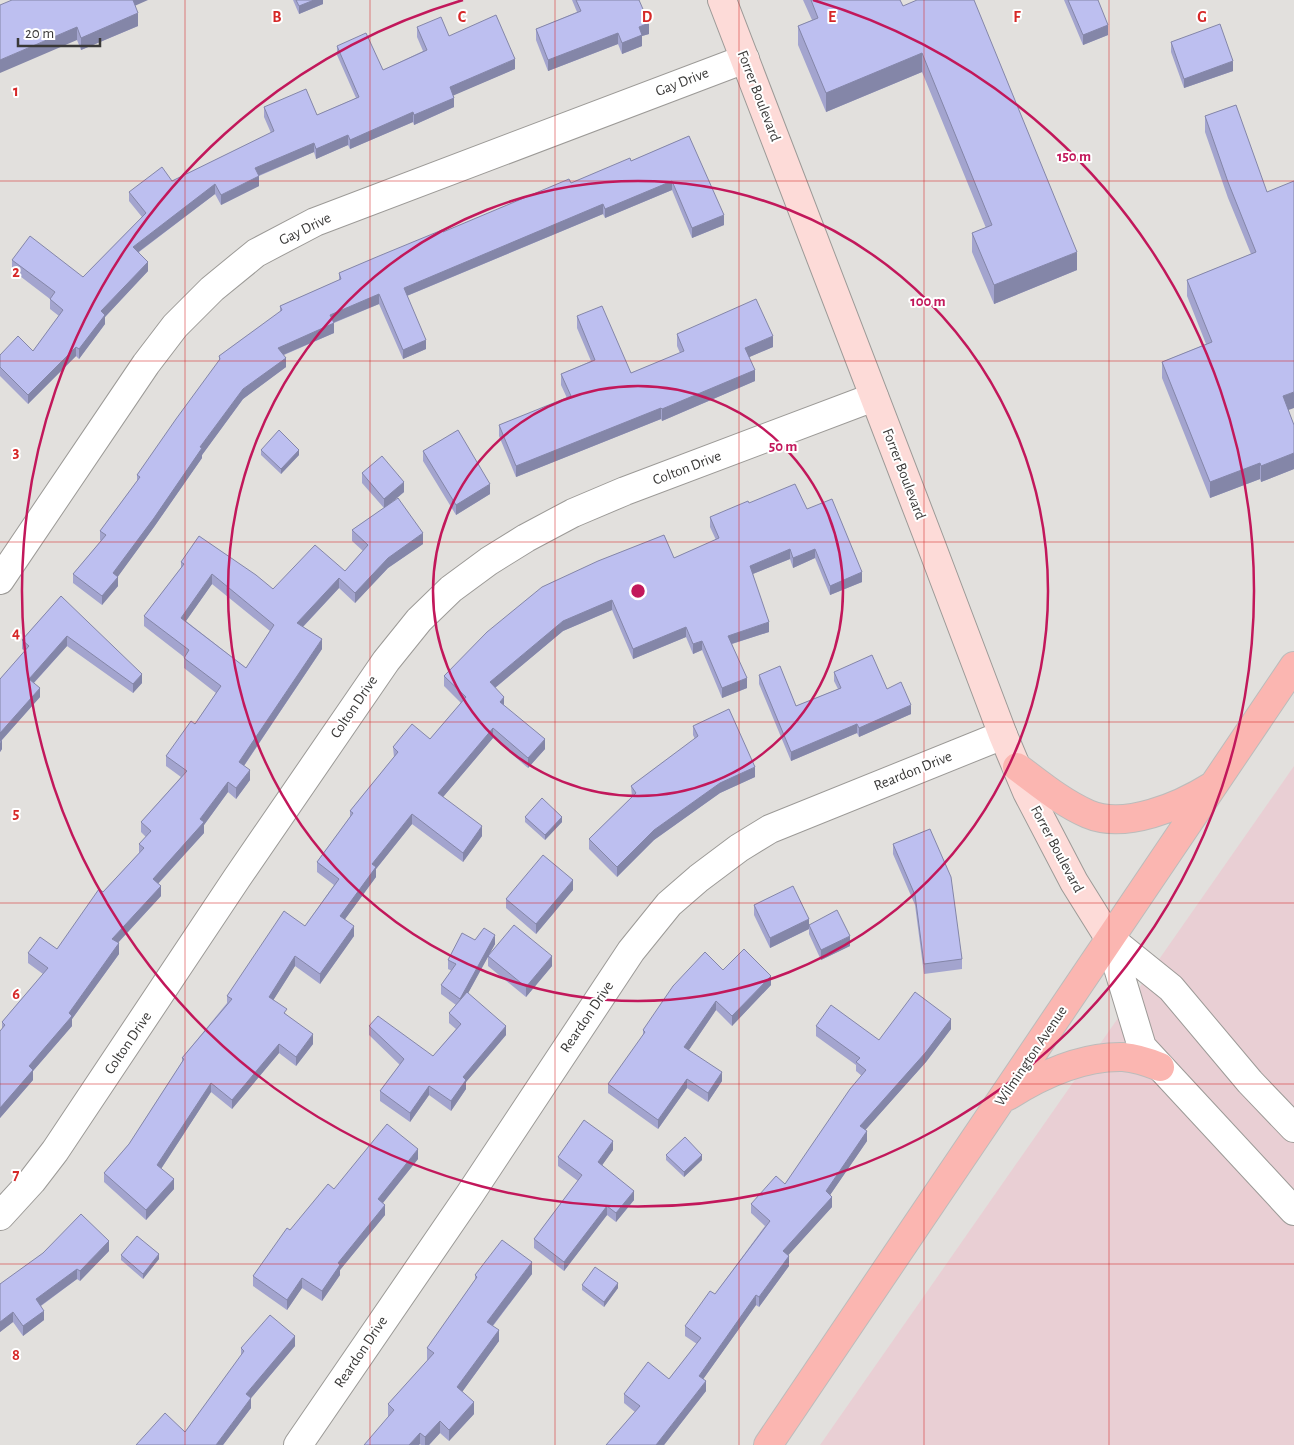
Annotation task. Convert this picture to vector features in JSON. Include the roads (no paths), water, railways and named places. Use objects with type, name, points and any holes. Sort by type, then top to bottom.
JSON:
[{"type":"main road","name":"Wilmington Avenue","points":[[768,1445],[1294,666]]},
{"type":"main road","points":[[1017,767],[1049,793],[1090,815],[1106,818],[1120,819],[1144,816],[1185,800],[1213,785]]},
{"type":"main road","points":[[1002,1100],[1051,1072],[1076,1064],[1123,1057],[1146,1061],[1160,1067]]},
{"type":"street","name":"Forrer Boulevard","points":[[722,0],[1003,735],[1027,792],[1074,882],[1109,938],[1142,1047],[1294,1211]]},
{"type":"street","name":"Gay Drive","points":[[0,580],[146,364],[175,326],[212,289],[256,253],[314,222],[745,58]]},
{"type":"street","name":"Colton Drive","points":[[0,1216],[32,1181],[55,1151],[386,661],[419,620],[450,589],[488,561],[573,513],[625,491],[874,397]]},
{"type":"street","name":"Reardon Drive","points":[[298,1445],[470,1194],[631,951],[669,904],[699,878],[739,848],[770,829],[1003,735]]},
{"type":"street","name":"Forrer Boulevard","points":[[1109,938],[1171,988],[1250,1082],[1294,1128]]}]
